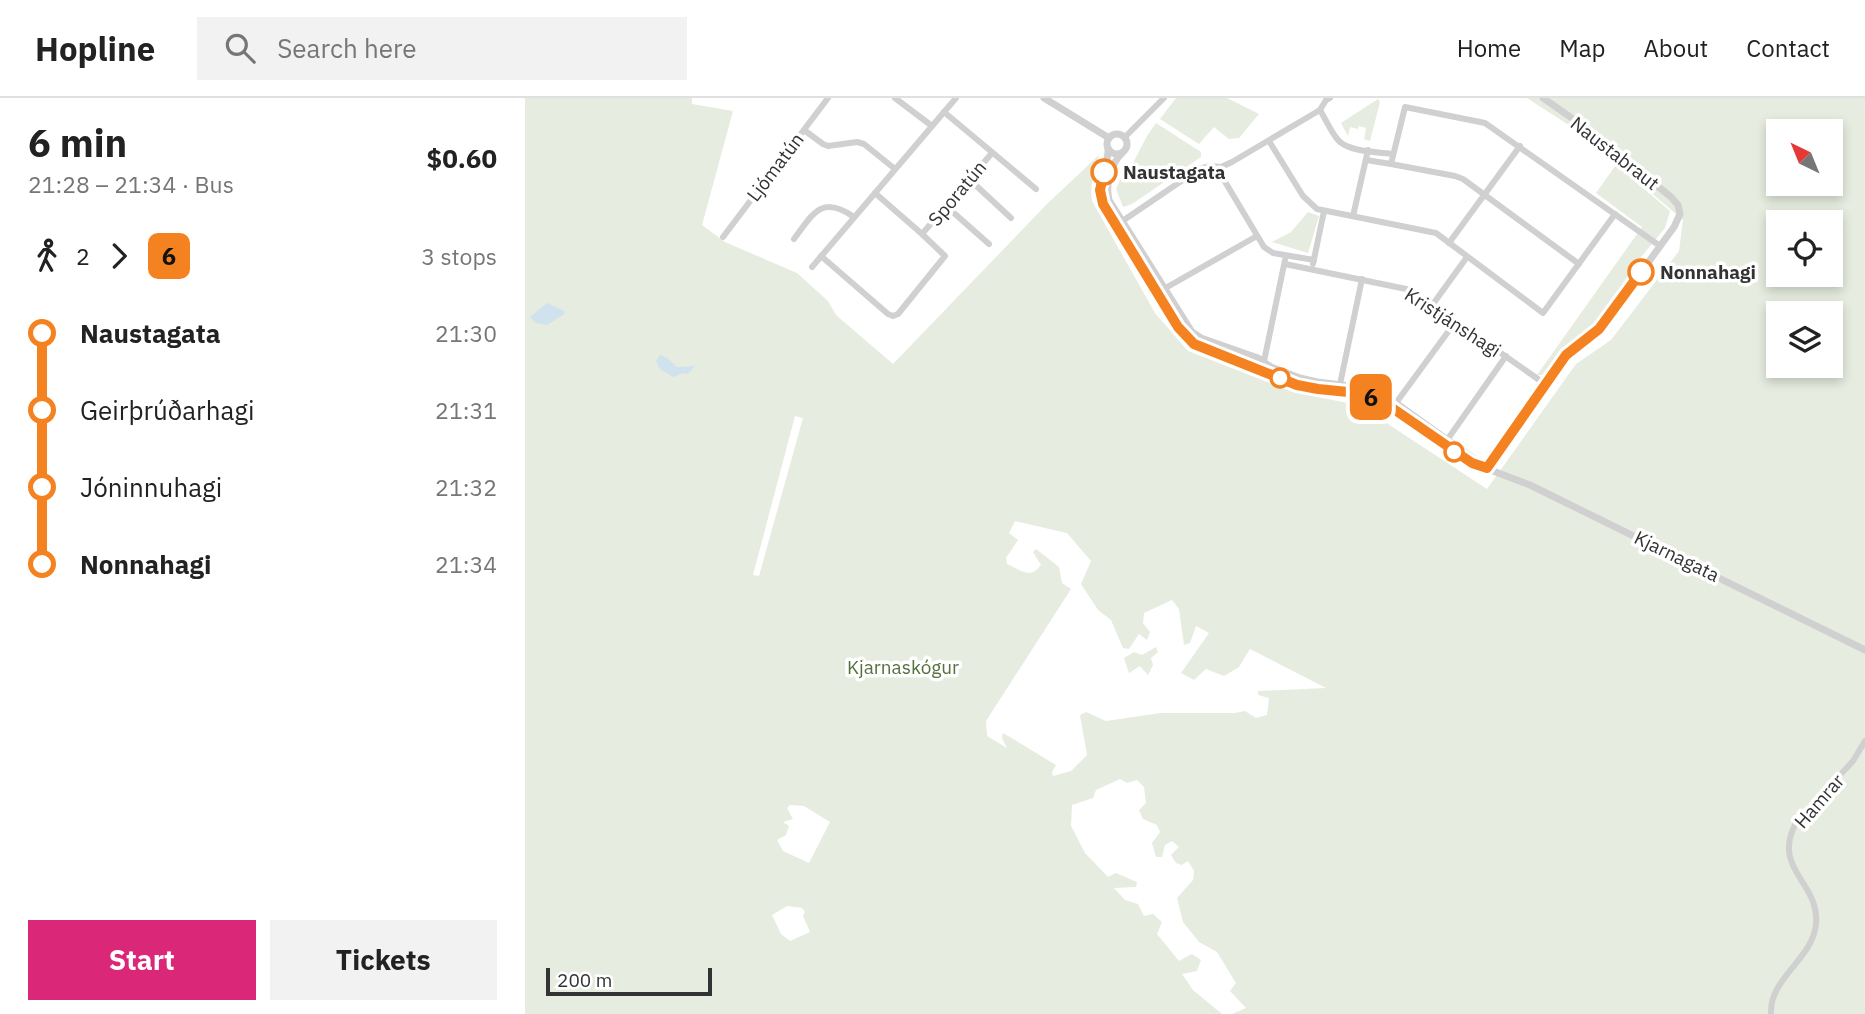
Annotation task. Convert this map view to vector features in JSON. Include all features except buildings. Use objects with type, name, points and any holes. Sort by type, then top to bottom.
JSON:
[{"type":"street","name":"Ljómatún","points":[[723,237],[828,98]]},
{"type":"street","points":[[895,98],[932,126]]},
{"type":"street","points":[[812,267],[956,98]]},
{"type":"street","points":[[1044,98],[1109,138]]},
{"type":"street","points":[[1125,137],[1164,98]]},
{"type":"street","points":[[1119,223],[1199,169],[1221,167],[1269,141],[1320,110],[1330,98]]},
{"type":"street","name":"Naustabraut","points":[[1543,98],[1586,128],[1678,205],[1680,214],[1660,246]]},
{"type":"street","points":[[1391,164],[1405,107],[1485,123],[1660,246],[1602,326],[1570,350],[1487,468]]},
{"type":"street","points":[[1320,110],[1341,142],[1350,148],[1394,154]]},
{"type":"street","name":"Sporatún","points":[[944,112],[1036,189]]},
{"type":"street","points":[[804,130],[828,146],[857,142],[864,144],[895,169]]},
{"type":"street","points":[[1117,134],[1125,137],[1128,144],[1122,153],[1116,154],[1108,149],[1109,138],[1117,134]]},
{"type":"street","points":[[1269,141],[1303,196],[1317,209],[1436,233],[1543,313],[1615,214]]},
{"type":"street","points":[[1449,243],[1520,146]]},
{"type":"street","name":"Kjarnagata","points":[[1108,149],[1100,195],[1161,291],[1192,332],[1201,338],[1258,358],[1263,367],[1271,367],[1339,388],[1367,388],[1377,391],[1446,442],[1487,468],[1543,491],[1865,650]]},
{"type":"street","points":[[1353,216],[1368,150]]},
{"type":"street","name":"Sporatún","points":[[922,234],[992,153]]},
{"type":"street","name":"Kjarnagata","points":[[1119,223],[1107,188],[1116,161],[1122,153]]},
{"type":"street","points":[[1366,160],[1459,177],[1579,264]]},
{"type":"street","points":[[1221,167],[1224,180],[1267,250],[1314,260]]},
{"type":"street","points":[[969,179],[1011,218]]},
{"type":"street","points":[[821,256],[893,316],[898,314],[945,256],[875,193]]},
{"type":"street","points":[[946,206],[989,244]]},
{"type":"street","points":[[794,239],[821,208],[841,208],[854,218]]},
{"type":"street","points":[[1312,269],[1324,211]]},
{"type":"street","points":[[1161,291],[1257,236]]},
{"type":"street","points":[[1263,367],[1286,255]]},
{"type":"street","points":[[1433,304],[1467,257]]},
{"type":"street","name":"Kristjánshagi","points":[[1285,264],[1411,290],[1545,384]]},
{"type":"street","points":[[1339,388],[1362,279]]},
{"type":"street","points":[[1394,405],[1456,321]]},
{"type":"street","points":[[1446,442],[1506,356]]},
{"type":"street","name":"Hamrar","points":[[1771,1014],[1773,996],[1807,947],[1816,927],[1816,905],[1790,859],[1791,832],[1796,823],[1853,761],[1865,741]]},
{"type":"green space","name":"Kjarnaskógur","points":[[525,98],[692,98],[692,104],[733,111],[702,225],[725,242],[797,273],[828,301],[836,315],[893,364],[1047,204],[1099,155],[1092,183],[1092,201],[1155,313],[1188,351],[1296,393],[1359,405],[1487,489],[1576,364],[1611,340],[1679,251],[1683,220],[1581,133],[1527,98],[1865,98],[1865,1014],[1232,1014],[1246,1008],[1230,991],[1236,983],[1217,952],[1199,942],[1183,922],[1177,898],[1193,880],[1194,871],[1188,861],[1182,865],[1176,863],[1171,855],[1179,847],[1172,841],[1165,845],[1162,857],[1156,857],[1152,843],[1160,832],[1157,825],[1143,819],[1139,810],[1146,803],[1144,787],[1137,780],[1127,783],[1120,779],[1096,790],[1093,798],[1072,805],[1071,826],[1085,853],[1108,877],[1116,873],[1137,882],[1136,887],[1114,888],[1125,900],[1138,904],[1144,916],[1153,914],[1162,922],[1157,934],[1179,961],[1192,954],[1201,960],[1197,971],[1182,974],[1193,990],[1222,1014],[525,1014]],"holes":[[[795,416],[803,418],[759,576],[753,575]],[[1015,521],[1067,533],[1091,561],[1081,584],[1098,610],[1111,620],[1123,648],[1129,649],[1139,634],[1147,640],[1150,632],[1143,623],[1144,613],[1172,600],[1179,609],[1184,645],[1190,643],[1196,626],[1209,633],[1181,673],[1194,680],[1206,669],[1224,676],[1239,667],[1250,649],[1326,688],[1258,691],[1258,695],[1269,698],[1267,715],[1256,718],[1245,711],[1161,713],[1106,721],[1086,712],[1080,715],[1087,755],[1071,771],[1053,776],[1056,765],[1003,733],[1002,738],[1007,748],[987,736],[986,721],[1071,589],[1062,583],[1059,567],[1036,549],[1033,552],[1041,565],[1037,570],[1029,573],[1007,564],[1006,558],[1018,540],[1009,533]],[[790,805],[804,806],[830,822],[809,863],[783,851],[777,840],[786,835],[789,826],[783,822],[793,819],[787,808]],[[787,906],[802,908],[810,932],[790,941],[781,934],[772,915]]]},
{"type":"green space","points":[[1176,98],[1227,98],[1259,114],[1239,138],[1229,139],[1214,127],[1199,144],[1160,119]]},
{"type":"green space","points":[[1378,99],[1380,102],[1370,141],[1364,139],[1366,128],[1359,126],[1358,129],[1350,127],[1348,136],[1341,123]]},
{"type":"green space","points":[[1156,123],[1201,152],[1201,157],[1132,204],[1123,207],[1116,189],[1126,168],[1133,163]]},
{"type":"green space","points":[[1616,165],[1670,211],[1665,228],[1632,268],[1622,289],[1594,325],[1574,340],[1543,375],[1537,375],[1642,227],[1596,193]]},
{"type":"green space","points":[[1308,212],[1319,216],[1308,253],[1272,242],[1291,232]]},
{"type":"green space","points":[[1156,647],[1158,652],[1151,658],[1153,665],[1148,675],[1140,666],[1129,673],[1124,658],[1134,652],[1142,655]]},
{"type":"water","points":[[547,303],[564,311],[564,314],[547,325],[536,323],[530,317]]},
{"type":"water","points":[[660,355],[677,367],[695,366],[688,374],[673,377],[660,369],[656,361]]},
{"type":"bus line","name":"6","points":[[1104,172],[1100,190],[1103,204],[1178,327],[1194,344],[1297,385],[1358,393],[1382,401],[1482,468],[1487,468],[1566,355],[1599,329],[1641,272]]},
{"type":"place","name":"Naustagata","points":[[1104,172]]},
{"type":"place","name":"Nonnahagi","points":[[1641,272]]}]
